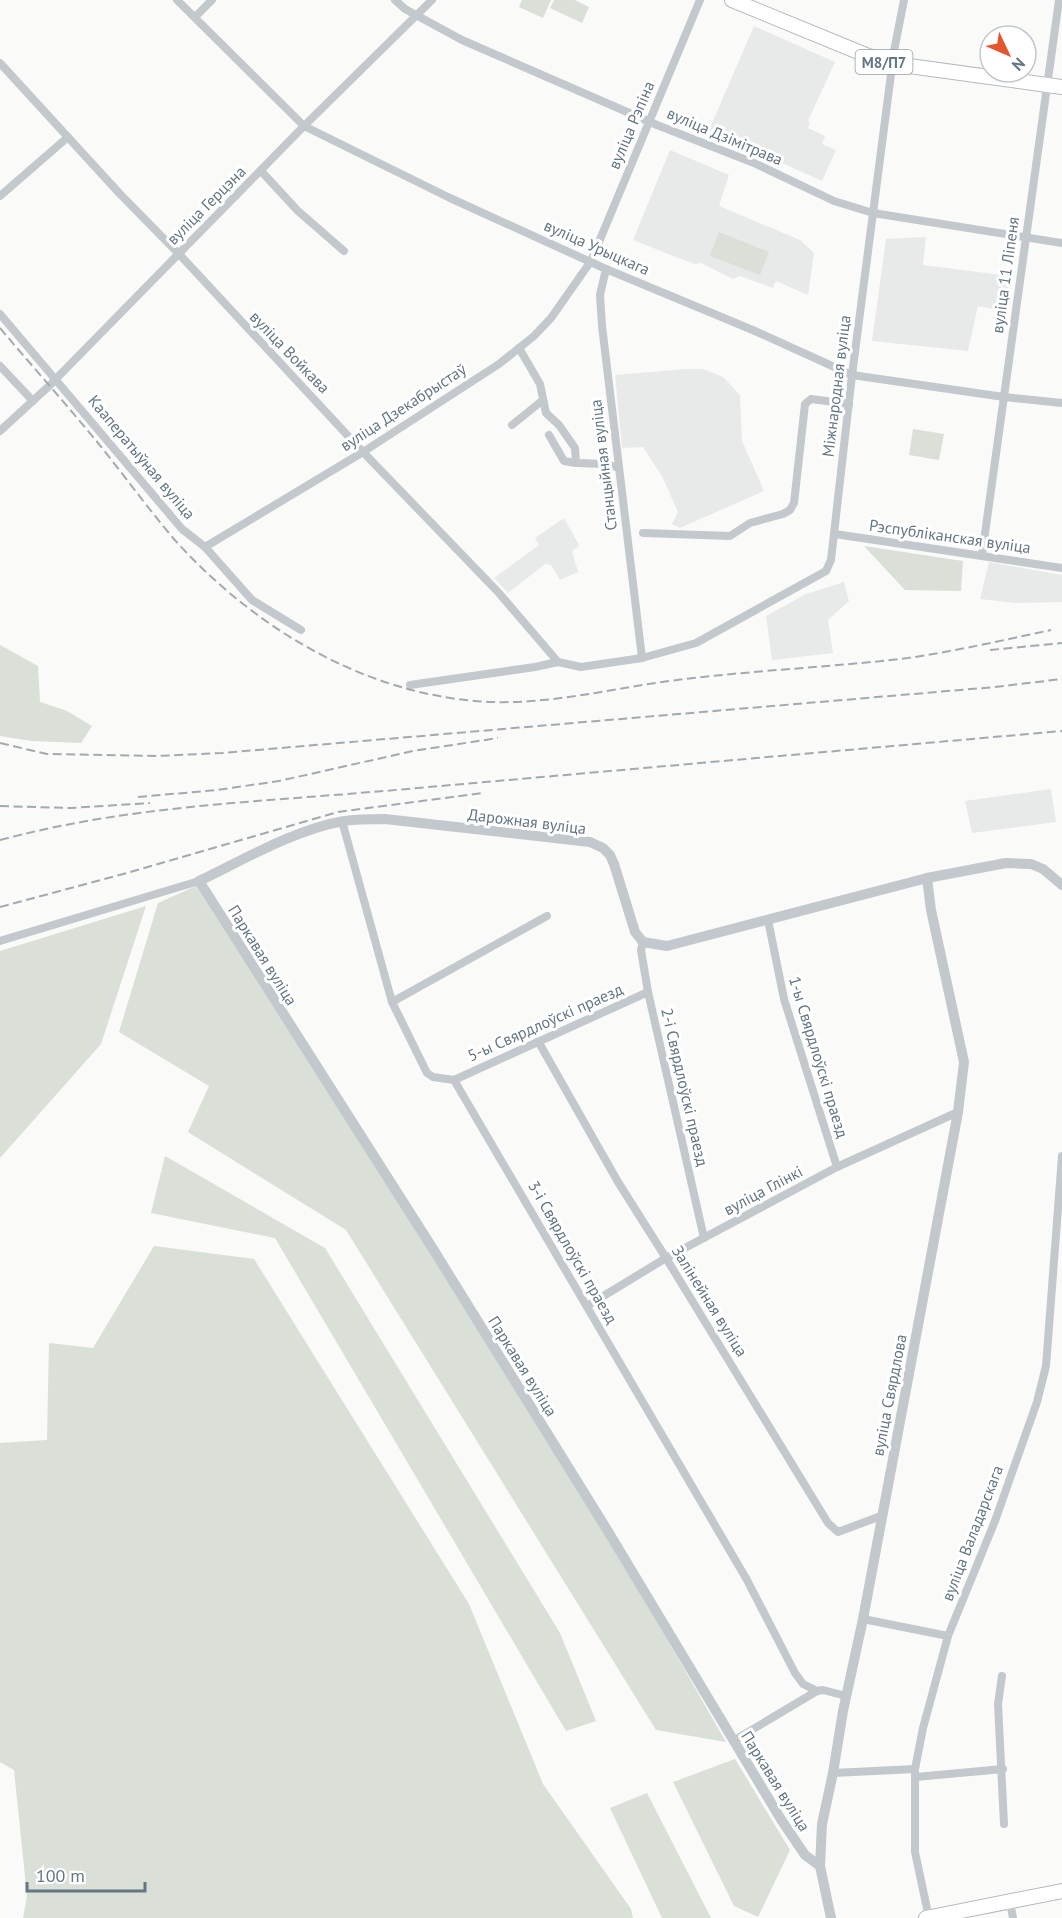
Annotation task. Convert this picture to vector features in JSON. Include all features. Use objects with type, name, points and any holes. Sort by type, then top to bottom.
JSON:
[{"type":"main road","name":"М8/П7","points":[[732,0],[878,60],[893,64],[1062,87]]},
{"type":"main road","points":[[928,1918],[1062,1892]]},
{"type":"street","name":"вуліца Урыцкага","points":[[177,0],[304,126],[450,198],[606,269],[755,331],[852,375],[1062,403]]},
{"type":"street","points":[[195,17],[212,0]]},
{"type":"street","name":"вуліца Дзімітрава","points":[[395,0],[416,16],[462,40],[754,163],[834,201],[873,213],[1062,243]]},
{"type":"street","name":"вуліца Герцэна","points":[[0,431],[56,379],[304,126],[432,0]]},
{"type":"street","name":"вуліца Рэпіна","points":[[591,261],[700,0]]},
{"type":"street","name":"Міжнародная вуліца","points":[[558,662],[581,667],[642,658],[696,643],[826,571],[831,560],[835,534],[852,375],[893,64],[904,0]]},
{"type":"street","name":"вуліца 11 Ліпеня","points":[[982,555],[1024,238],[1059,0]]},
{"type":"street","name":"вуліца Войкава","points":[[0,63],[120,194],[498,592],[558,662]]},
{"type":"street","points":[[2,191],[68,137]]},
{"type":"street","points":[[261,171],[298,211],[344,251]]},
{"type":"street","name":"вуліца Дзекабрыстаў","points":[[205,547],[363,452],[519,348],[551,318],[591,261]]},
{"type":"street","name":"Станцыйная вуліца","points":[[606,269],[600,295],[642,658]]},
{"type":"street","name":"Кааператыўная вуліца","points":[[0,314],[182,529],[205,547],[252,600],[301,630]]},
{"type":"street","points":[[519,348],[540,384],[546,413],[559,425],[575,448],[576,463]]},
{"type":"street","points":[[0,366],[33,401]]},
{"type":"street","points":[[512,425],[543,399]]},
{"type":"street","points":[[643,533],[730,536],[750,523],[790,510],[794,502],[805,404],[811,399],[849,404]]},
{"type":"street","points":[[549,435],[564,461],[606,464],[619,468]]},
{"type":"street","name":"Рэспубліканская вуліца","points":[[835,534],[1062,568]]},
{"type":"street","points":[[410,685],[535,668],[558,662]]},
{"type":"street","name":"Дарожная вуліца","points":[[0,941],[199,881],[304,832],[342,821],[385,819],[590,842],[603,848],[610,855],[635,932],[643,942]]},
{"type":"street","points":[[342,821],[392,1002],[427,1073],[433,1077],[454,1080]]},
{"type":"street","points":[[643,942],[668,945],[927,878],[1006,863],[1031,864],[1044,869],[1062,885]]},
{"type":"street","name":"вуліца Свярдлова","points":[[831,1918],[820,1866],[822,1824],[863,1619],[958,1112],[964,1062],[931,910],[927,878]]},
{"type":"street","name":"Паркавая вуліца","points":[[199,881],[433,1249],[799,1846],[805,1855],[820,1866]]},
{"type":"street","points":[[392,1002],[547,916]]},
{"type":"street","name":"1-ы Свярдлоўскі праезд","points":[[768,920],[784,999],[837,1167]]},
{"type":"street","name":"2-і Свярдлоўскі праезд","points":[[643,942],[641,950],[648,992],[704,1238]]},
{"type":"street","name":"5-ы Свярдлоўскі праезд","points":[[454,1080],[648,992]]},
{"type":"street","name":"Залінейная вуліца","points":[[538,1041],[618,1182],[832,1528],[838,1532],[881,1516]]},
{"type":"street","name":"3-і Свярдлоўскі праезд","points":[[454,1080],[747,1581],[795,1673],[803,1684],[817,1691]]},
{"type":"street","name":"вуліца Глінкі","points":[[587,1305],[666,1258],[837,1167],[958,1112]]},
{"type":"street","name":"вуліца Валадарскага","points":[[928,1918],[915,1852],[915,1773],[923,1728],[948,1636],[995,1521],[1037,1402],[1046,1366],[1062,1156]]},
{"type":"street","points":[[863,1619],[948,1636]]},
{"type":"street","points":[[1002,1676],[998,1704],[1004,1824]]},
{"type":"street","points":[[733,1741],[817,1691],[823,1690],[846,1696]]},
{"type":"street","points":[[833,1773],[915,1773],[1003,1769]]},
{"type":"street","points":[[1010,1902],[1013,1918]]},
{"type":"shaded area","points":[[522,0],[551,0],[543,18],[519,7]]},
{"type":"shaded area","points":[[554,0],[575,0],[589,7],[582,23],[550,8]]},
{"type":"shaded area","points":[[754,26],[835,62],[808,121],[810,122],[808,128],[825,136],[822,144],[836,150],[822,181],[709,130]]},
{"type":"shaded area","points":[[670,150],[729,175],[719,206],[800,240],[814,253],[808,295],[776,281],[773,288],[740,276],[733,279],[701,263],[694,264],[633,240]]},
{"type":"shaded area","points":[[719,232],[769,252],[760,275],[710,256]]},
{"type":"shaded area","points":[[926,237],[923,265],[1010,276],[1005,311],[978,306],[968,351],[872,341],[886,239]]},
{"type":"shaded area","points":[[703,369],[723,377],[740,395],[742,441],[764,491],[680,528],[672,524],[678,512],[662,476],[643,447],[622,448],[615,375]]},
{"type":"shaded area","points":[[913,429],[944,434],[939,460],[909,455]]},
{"type":"shaded area","points":[[564,518],[579,545],[572,551],[578,572],[560,580],[551,565],[545,564],[508,593],[494,578],[539,545],[535,538]]},
{"type":"shaded area","points":[[864,546],[963,561],[961,591],[905,590]]},
{"type":"shaded area","points":[[989,562],[1062,575],[1062,602],[1016,603],[980,599]]},
{"type":"shaded area","points":[[844,582],[849,601],[828,620],[833,653],[772,660],[766,616],[806,594]]},
{"type":"shaded area","points":[[0,645],[38,666],[40,702],[67,711],[92,726],[81,743],[31,741],[0,736]]},
{"type":"shaded area","points":[[1051,789],[1056,822],[972,833],[965,801]]},
{"type":"shaded area","points":[[196,886],[533,1417],[726,1742],[656,1730],[346,1230],[188,1132],[209,1086],[119,1032],[158,903]]},
{"type":"shaded area","points":[[146,906],[101,1044],[0,1158],[0,951]]},
{"type":"shaded area","points":[[165,1156],[325,1248],[560,1633],[596,1721],[566,1731],[275,1238],[151,1213]]},
{"type":"shaded area","points":[[154,1246],[254,1259],[469,1604],[543,1784],[631,1909],[633,1918],[23,1918],[27,1896],[14,1770],[0,1762],[0,1443],[47,1440],[49,1343],[93,1348]]},
{"type":"shaded area","points":[[735,1759],[790,1850],[758,1917],[734,1906],[673,1782]]},
{"type":"shaded area","points":[[647,1793],[711,1918],[662,1918],[610,1808]]},
{"type":"railway","points":[[0,328],[98,443],[173,538],[205,571],[277,629],[317,653],[359,672],[403,687],[447,698],[493,702],[541,700],[685,679],[908,658],[1051,630]]},
{"type":"railway","points":[[990,650],[1062,643]]},
{"type":"railway","points":[[0,743],[47,754],[156,756],[222,753],[995,687],[1062,679]]},
{"type":"railway","points":[[0,840],[125,815],[208,805],[1062,731]]},
{"type":"railway","points":[[138,797],[217,790],[279,781],[413,751],[498,738]]},
{"type":"railway","points":[[0,907],[338,812],[483,793]]},
{"type":"railway","points":[[0,806],[71,808],[150,803]]}]
